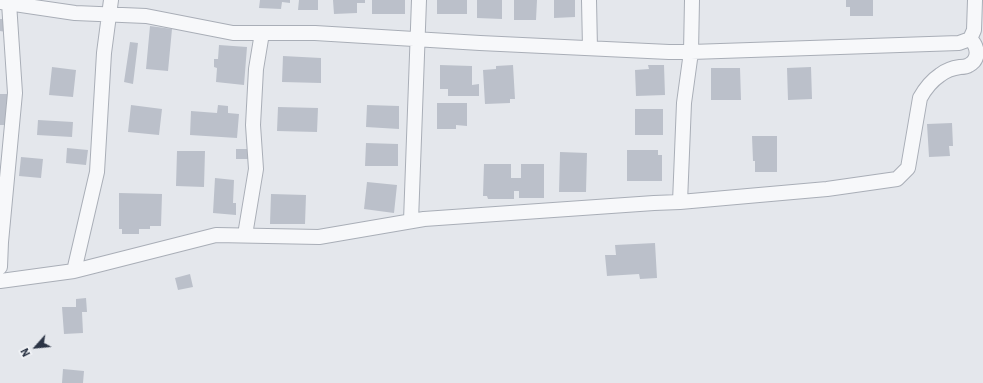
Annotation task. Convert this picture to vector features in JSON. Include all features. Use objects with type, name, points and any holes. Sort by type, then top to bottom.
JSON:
[{"type":"street","points":[[74,271],[97,172],[104,53],[111,0]]},
{"type":"street","points":[[411,221],[419,0]]},
{"type":"street","points":[[589,0],[590,48]]},
{"type":"street","points":[[680,202],[684,103],[691,52],[692,0]]},
{"type":"street","points":[[0,267],[0,242],[15,93],[5,3],[75,13],[146,16],[233,33],[315,33],[691,52],[959,43],[970,39],[974,30],[974,0]]},
{"type":"street","points":[[245,235],[256,169],[253,125],[256,70],[262,33]]},
{"type":"street","points":[[0,281],[74,271],[216,235],[319,237],[424,219],[680,202],[827,189],[897,179],[908,168],[920,98],[926,88],[941,74],[949,70],[970,65],[974,61],[977,51],[976,46],[970,39]]},
{"type":"building","points":[[260,0],[290,0],[290,3],[282,2],[281,9],[259,8]]},
{"type":"building","points":[[299,0],[318,0],[318,10],[298,10]]},
{"type":"building","points":[[333,0],[365,0],[365,3],[357,3],[357,13],[334,14]]},
{"type":"building","points":[[372,0],[405,0],[405,14],[372,14]]},
{"type":"building","points":[[437,0],[467,0],[467,14],[437,14]]},
{"type":"building","points":[[477,0],[502,0],[502,19],[477,18]]},
{"type":"building","points":[[514,0],[537,0],[536,20],[514,20]]},
{"type":"building","points":[[554,0],[575,0],[575,17],[554,18]]},
{"type":"building","points":[[846,0],[873,0],[873,16],[850,16],[850,7],[846,7]]},
{"type":"building","points":[[0,19],[7,19],[6,32],[0,31]]},
{"type":"building","points":[[150,26],[172,29],[168,71],[146,69]]},
{"type":"building","points":[[130,42],[138,43],[133,84],[124,82]]},
{"type":"building","points":[[219,45],[247,47],[244,85],[216,82],[217,68],[214,67],[214,59],[218,59]]},
{"type":"building","points":[[283,56],[321,58],[321,83],[282,82]]},
{"type":"building","points":[[440,65],[472,66],[472,85],[479,84],[479,96],[448,96],[448,89],[440,89]]},
{"type":"building","points":[[513,65],[515,99],[510,99],[510,103],[485,104],[483,70],[496,69],[496,66]]},
{"type":"building","points":[[648,65],[664,65],[665,95],[636,96],[635,70],[649,69]]},
{"type":"building","points":[[52,67],[76,70],[73,97],[49,95]]},
{"type":"building","points":[[811,67],[812,99],[788,100],[787,68]]},
{"type":"building","points":[[711,68],[740,68],[741,100],[711,100]]},
{"type":"building","points":[[0,94],[12,94],[11,125],[0,125]]},
{"type":"building","points":[[437,103],[467,103],[467,126],[456,125],[456,129],[437,129]]},
{"type":"building","points":[[131,105],[162,109],[159,135],[128,132]]},
{"type":"building","points":[[218,105],[228,106],[228,113],[239,114],[237,138],[190,135],[191,111],[217,113]]},
{"type":"building","points":[[367,105],[399,106],[399,129],[366,127]]},
{"type":"building","points":[[278,107],[318,108],[317,132],[277,131]]},
{"type":"building","points":[[635,109],[663,109],[663,135],[635,135]]},
{"type":"building","points":[[38,120],[73,122],[72,137],[37,135]]},
{"type":"building","points":[[952,123],[953,146],[949,146],[950,156],[929,157],[927,124]]},
{"type":"building","points":[[752,136],[777,136],[777,172],[755,172]]},
{"type":"building","points":[[366,143],[398,144],[398,166],[365,166]]},
{"type":"building","points":[[67,148],[88,150],[86,165],[66,163]]},
{"type":"building","points":[[236,149],[249,149],[249,159],[236,159]]},
{"type":"building","points":[[627,150],[658,150],[658,155],[662,155],[662,181],[627,181]]},
{"type":"building","points":[[177,151],[205,151],[204,187],[176,186]]},
{"type":"building","points":[[560,152],[587,153],[586,192],[559,192]]},
{"type":"building","points":[[21,157],[43,159],[41,178],[19,176]]},
{"type":"building","points":[[484,164],[511,164],[511,178],[521,178],[521,164],[544,164],[544,198],[519,198],[519,191],[514,191],[514,199],[488,199],[487,196],[483,196]]},
{"type":"building","points":[[215,178],[234,180],[233,203],[236,203],[236,215],[213,213]]},
{"type":"building","points":[[367,182],[397,185],[394,213],[364,209]]},
{"type":"building","points":[[119,193],[162,194],[161,226],[150,226],[150,229],[139,229],[139,234],[122,234],[122,229],[119,229]]},
{"type":"building","points":[[271,194],[306,195],[305,224],[270,224]]},
{"type":"building","points":[[655,243],[657,278],[640,279],[639,274],[607,276],[605,255],[616,255],[615,245]]},
{"type":"building","points":[[190,274],[193,287],[178,290],[175,278]]},
{"type":"building","points":[[86,298],[87,312],[82,312],[83,333],[64,334],[62,307],[76,307],[76,299]]},
{"type":"building","points":[[63,369],[84,371],[83,383],[62,383]]}]
